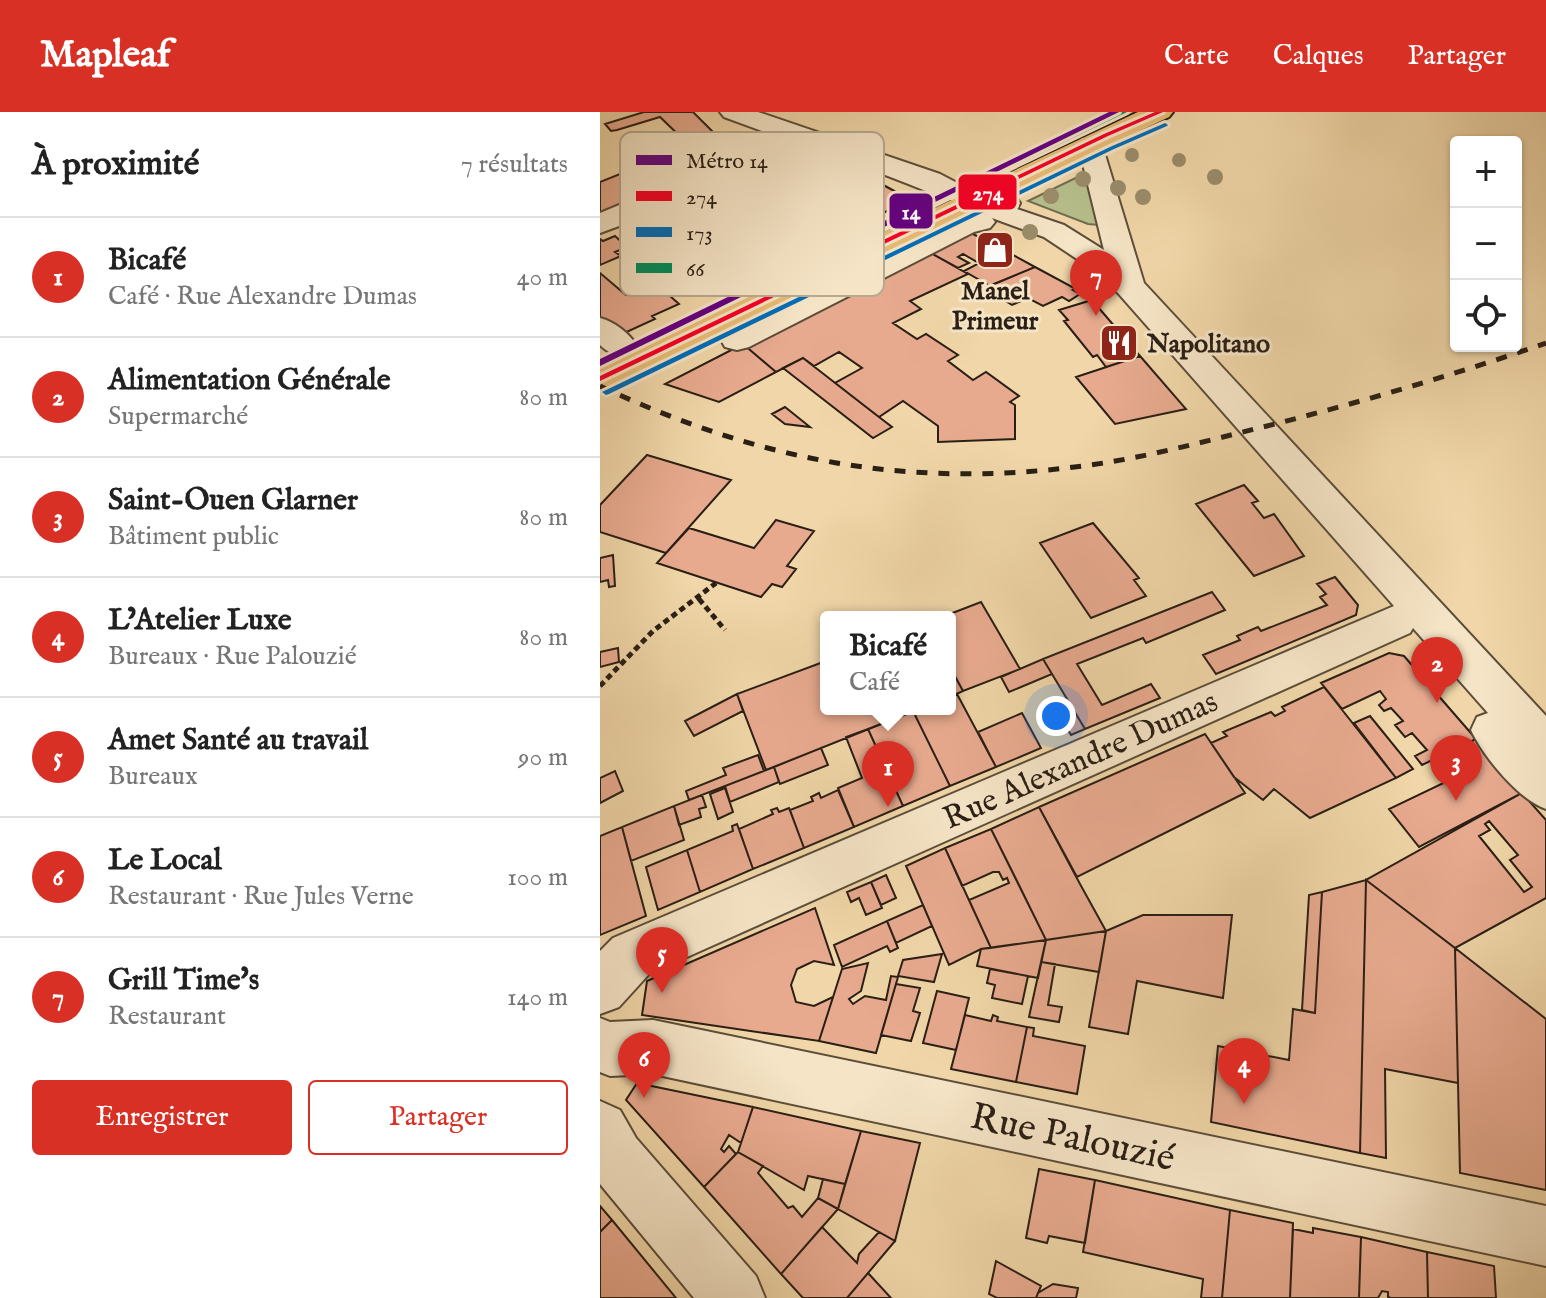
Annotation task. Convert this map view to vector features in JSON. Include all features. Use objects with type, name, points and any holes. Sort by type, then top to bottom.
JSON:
[{"type":"main road","points":[[884,248],[972,208],[1091,144],[1160,112]]},
{"type":"main road","points":[[600,379],[781,296]]},
{"type":"street","points":[[733,112],[787,132]]},
{"type":"street","points":[[1091,144],[1108,203],[1112,233],[1108,278]]},
{"type":"street","points":[[884,165],[952,191],[972,208],[1045,256],[1108,278]]},
{"type":"street","points":[[972,208],[1018,206],[1094,233],[1112,233]]},
{"type":"street","points":[[972,208],[1007,215],[1054,231],[1094,257],[1108,278],[1546,747]]},
{"type":"street","points":[[884,266],[965,225],[972,208]]},
{"type":"street","points":[[600,224],[620,215]]},
{"type":"street","points":[[737,340],[824,296]]},
{"type":"street","points":[[1344,565],[1546,789]]},
{"type":"street","name":"Rue Alexandre Dumas","points":[[600,988],[631,956],[1395,622]]},
{"type":"street","name":"Rue Palouzié","points":[[612,1046],[1546,1236]]},
{"type":"street","points":[[600,1130],[616,1158],[734,1298]]},
{"type":"path","points":[[600,686],[645,638],[716,583]]},
{"type":"path","points":[[699,599],[725,630]]},
{"type":"green space","points":[[1088,172],[1099,225],[1088,224],[1028,201]]},
{"type":"building","points":[[644,112],[693,112],[713,132],[676,132],[660,117],[611,131],[605,124]]},
{"type":"building","points":[[620,174],[620,206],[600,214],[600,182]]},
{"type":"building","points":[[884,185],[911,200],[884,213]]},
{"type":"building","points":[[966,234],[973,234],[1004,250],[979,263],[963,254],[958,257],[969,263],[958,268],[929,252]]},
{"type":"building","points":[[615,236],[620,241],[620,250],[615,252],[620,256],[600,265],[600,239],[603,241]]},
{"type":"building","points":[[1004,250],[1035,267],[990,286],[964,271]]},
{"type":"building","points":[[929,252],[968,274],[910,301],[921,309],[893,323],[917,339],[926,334],[958,355],[948,361],[973,380],[986,372],[1019,396],[1010,402],[1015,405],[1015,439],[938,442],[938,426],[903,401],[879,417],[835,383],[862,368],[839,352],[814,366],[803,358],[776,372],[743,344],[840,296],[884,296],[884,274]]},
{"type":"building","points":[[1035,267],[1080,294],[1069,301],[1062,297],[1043,306],[1028,298],[1012,305],[984,288]]},
{"type":"building","points":[[600,273],[620,290],[620,296],[670,296],[679,304],[620,335],[600,318]]},
{"type":"building","points":[[1092,300],[1140,356],[1106,367],[1097,355],[1093,357],[1059,310]]},
{"type":"building","points":[[743,344],[776,372],[719,402],[665,384]]},
{"type":"building","points":[[1140,356],[1186,409],[1115,424],[1076,377]]},
{"type":"building","points":[[803,358],[892,427],[873,438],[783,368]]},
{"type":"building","points":[[785,407],[810,427],[785,424],[772,414]]},
{"type":"building","points":[[647,455],[731,480],[666,553],[600,532],[600,505]]},
{"type":"building","points":[[1244,485],[1258,501],[1252,503],[1264,518],[1274,514],[1304,556],[1254,576],[1196,504]]},
{"type":"building","points":[[776,520],[814,531],[787,566],[796,569],[782,587],[772,584],[761,597],[657,563],[689,528],[754,548]]},
{"type":"building","points":[[1093,523],[1139,578],[1134,580],[1146,596],[1091,618],[1040,543]]},
{"type":"building","points":[[613,555],[615,586],[609,587],[608,580],[600,582],[600,558]]},
{"type":"building","points":[[1335,577],[1358,605],[1356,615],[1216,674],[1203,655],[1240,640],[1237,636],[1258,627],[1261,631],[1327,605],[1320,597],[1326,594],[1317,584]]},
{"type":"building","points":[[1212,592],[1225,610],[1146,643],[1143,638],[1077,664],[1102,705],[1151,684],[1160,698],[1085,729],[1043,659]]},
{"type":"building","points":[[981,602],[1020,669],[963,691],[956,678],[956,612]]},
{"type":"building","points":[[618,648],[619,662],[600,667],[600,652]]},
{"type":"building","points":[[1389,653],[1404,656],[1476,739],[1422,765],[1415,756],[1427,750],[1412,733],[1405,737],[1395,725],[1403,721],[1391,708],[1384,711],[1379,705],[1386,699],[1380,691],[1342,709],[1321,683]]},
{"type":"building","points":[[1043,659],[1052,674],[1009,692],[1001,677]]},
{"type":"building","points":[[820,663],[820,715],[904,715],[766,770],[737,694]]},
{"type":"building","points":[[956,678],[963,691],[956,694]]},
{"type":"building","points":[[1324,687],[1396,778],[1310,818],[1274,789],[1263,800],[1234,777],[1211,743],[1227,736],[1223,732],[1271,712],[1275,716],[1285,711],[1282,707]]},
{"type":"building","points":[[737,694],[743,711],[694,736],[685,721]]},
{"type":"building","points":[[956,694],[996,767],[950,786],[915,715],[956,715]]},
{"type":"building","points":[[1067,699],[1085,729],[1071,735],[1053,705]]},
{"type":"building","points":[[1022,713],[1041,748],[996,767],[978,732]]},
{"type":"building","points":[[903,715],[915,715],[950,786],[903,806],[868,729]]},
{"type":"building","points":[[1370,716],[1413,769],[1396,778],[1354,723]]},
{"type":"building","points":[[868,729],[903,806],[854,827],[838,788],[862,778],[846,737]]},
{"type":"building","points":[[1205,734],[1245,793],[1077,877],[1039,807]]},
{"type":"building","points":[[1476,739],[1522,793],[1419,847],[1389,809],[1452,779],[1435,759]]},
{"type":"building","points":[[821,748],[828,765],[780,784],[774,767]]},
{"type":"building","points":[[758,755],[764,771],[689,800],[686,791],[726,775],[723,768]]},
{"type":"building","points":[[774,767],[779,782],[730,802],[725,786]]},
{"type":"building","points":[[615,771],[623,791],[600,803],[600,778]]},
{"type":"building","points":[[725,788],[733,812],[718,819],[710,794]]},
{"type":"building","points":[[838,790],[854,827],[804,848],[790,810],[813,801],[811,797],[819,793],[821,798]]},
{"type":"building","points":[[1522,793],[1546,820],[1546,898],[1455,948],[1366,880]],"holes":[[[1489,821],[1518,855],[1510,860],[1532,887],[1524,892],[1479,836],[1490,830],[1485,824]]]},
{"type":"building","points":[[702,795],[706,807],[699,809],[701,817],[679,825],[674,806]]},
{"type":"building","points":[[674,806],[684,840],[631,861],[622,827]]},
{"type":"building","points":[[1039,807],[1106,931],[1046,940],[991,829]]},
{"type":"building","points":[[777,808],[779,812],[789,808],[804,848],[753,869],[739,829],[773,814],[771,810]]},
{"type":"building","points":[[737,824],[753,869],[700,892],[687,850],[733,831],[732,826]]},
{"type":"building","points":[[622,827],[646,916],[600,935],[600,836]]},
{"type":"building","points":[[991,829],[1046,940],[991,948],[969,900],[1009,883],[1007,878],[1003,880],[999,872],[993,872],[962,886],[945,848]]},
{"type":"building","points":[[945,848],[991,948],[981,949],[949,965],[906,866]]},
{"type":"building","points":[[687,850],[700,892],[658,910],[646,867]]},
{"type":"building","points":[[886,875],[896,898],[881,905],[871,882]]},
{"type":"building","points":[[1366,880],[1360,1153],[1211,1122],[1218,1046],[1289,1060],[1293,1009],[1315,1013],[1322,892]]},
{"type":"building","points":[[1366,880],[1455,948],[1458,1083],[1385,1069],[1386,1158],[1360,1153]]},
{"type":"building","points":[[871,882],[882,908],[866,915],[859,898],[851,902],[847,892]]},
{"type":"building","points":[[1322,892],[1315,1013],[1302,1010],[1309,895]]},
{"type":"building","points":[[923,905],[932,926],[896,943],[887,921]]},
{"type":"building","points":[[815,908],[834,965],[814,961],[797,969],[791,985],[796,1002],[814,1006],[833,997],[819,1041],[642,1015],[647,981]]},
{"type":"building","points":[[1143,915],[1232,915],[1223,998],[1137,981],[1128,1034],[1089,1027],[1106,931]]},
{"type":"building","points":[[887,921],[898,948],[890,952],[887,946],[842,967],[834,945]]},
{"type":"building","points":[[1106,931],[1099,972],[1041,962],[1046,940]]},
{"type":"building","points":[[1046,940],[1038,978],[977,966],[981,949]]},
{"type":"building","points":[[1455,948],[1546,1019],[1546,1190],[1460,1173]]},
{"type":"building","points":[[942,954],[934,982],[898,976],[903,960]]},
{"type":"building","points":[[1041,962],[1055,964],[1048,1005],[1062,1007],[1059,1022],[1029,1017]]},
{"type":"building","points":[[868,963],[861,991],[849,999],[853,1004],[865,996],[886,1000],[891,976],[898,977],[876,1053],[819,1041],[842,969]]},
{"type":"building","points":[[990,969],[1028,976],[1022,1004],[992,998],[995,985],[987,983]]},
{"type":"building","points":[[896,984],[920,988],[913,1011],[920,1013],[911,1041],[881,1035]]},
{"type":"building","points":[[937,991],[969,998],[956,1050],[923,1043]]},
{"type":"building","points":[[965,1015],[991,1021],[993,1015],[998,1017],[997,1021],[1027,1027],[1016,1082],[951,1069]]},
{"type":"building","points":[[1027,1027],[1034,1028],[1033,1036],[1085,1046],[1077,1094],[1016,1082]]},
{"type":"building","points":[[637,1083],[753,1107],[741,1143],[729,1135],[721,1149],[724,1152],[729,1146],[736,1154],[704,1187],[626,1100]]},
{"type":"building","points":[[753,1107],[861,1131],[845,1184],[808,1176],[804,1190],[738,1152]]},
{"type":"building","points":[[861,1131],[920,1143],[895,1241],[838,1209]]},
{"type":"building","points":[[738,1152],[763,1166],[758,1173],[788,1208],[793,1206],[802,1217],[818,1198],[838,1209],[781,1274],[704,1187]]},
{"type":"building","points":[[1039,1169],[1095,1180],[1085,1243],[1049,1236],[1047,1243],[1026,1238]]},
{"type":"building","points":[[823,1179],[845,1184],[838,1209],[818,1198]]},
{"type":"building","points":[[1095,1180],[1230,1210],[1222,1298],[1201,1298],[1203,1279],[1083,1252]]},
{"type":"building","points":[[600,1206],[612,1220],[600,1232]]},
{"type":"building","points":[[1230,1210],[1293,1223],[1290,1298],[1222,1298]]},
{"type":"building","points":[[612,1220],[676,1298],[600,1298],[600,1232]]},
{"type":"building","points":[[822,1227],[857,1263],[859,1254],[879,1232],[895,1241],[847,1298],[803,1298],[781,1274]]},
{"type":"building","points":[[1313,1228],[1361,1237],[1359,1298],[1290,1298],[1293,1229],[1313,1233]]},
{"type":"building","points":[[1361,1237],[1427,1252],[1428,1298],[1391,1298],[1388,1292],[1382,1291],[1378,1298],[1359,1298]]},
{"type":"building","points":[[1427,1252],[1494,1266],[1496,1298],[1428,1298]]},
{"type":"building","points":[[996,1261],[1041,1286],[1036,1298],[997,1298],[989,1294]]},
{"type":"building","points":[[868,1273],[891,1298],[847,1298]]},
{"type":"building","points":[[1053,1284],[1078,1288],[1076,1298],[1036,1298],[1038,1293]]},
{"type":"railway","points":[[600,386],[718,433],[836,463],[895,471],[956,474],[1018,472],[1106,463],[1198,443],[1372,398],[1546,343]]},
{"type":"metro line","name":"14","points":[[884,225],[1115,112]]},
{"type":"metro line","name":"14","points":[[600,363],[737,296]]},
{"type":"transit line","name":"66","points":[[884,227],[1124,112]]},
{"type":"transit line","name":"274","points":[[884,242],[1160,112]]},
{"type":"transit line","name":"173","points":[[884,258],[1165,125]]},
{"type":"transit line","name":"66","points":[[600,363],[740,296]]},
{"type":"transit line","name":"274","points":[[600,379],[772,296]]},
{"type":"transit line","name":"173","points":[[606,392],[805,296]]},
{"type":"place","name":"Manel Primeur","points":[[995,250]]},
{"type":"place","name":"Grill Time's","points":[[1096,316]]},
{"type":"place","name":"Napolitano","points":[[1119,343]]},
{"type":"place","name":"Alimentation Générale","points":[[1437,703]]},
{"type":"place","name":"Saint-Ouen Glarner","points":[[1456,801]]},
{"type":"place","name":"Bicafé","points":[[888,807]]},
{"type":"place","name":"Amet Santé au travail","points":[[662,993]]},
{"type":"place","name":"Le Local","points":[[644,1098]]},
{"type":"place","name":"L’Atelier Luxe","points":[[1244,1104]]}]
